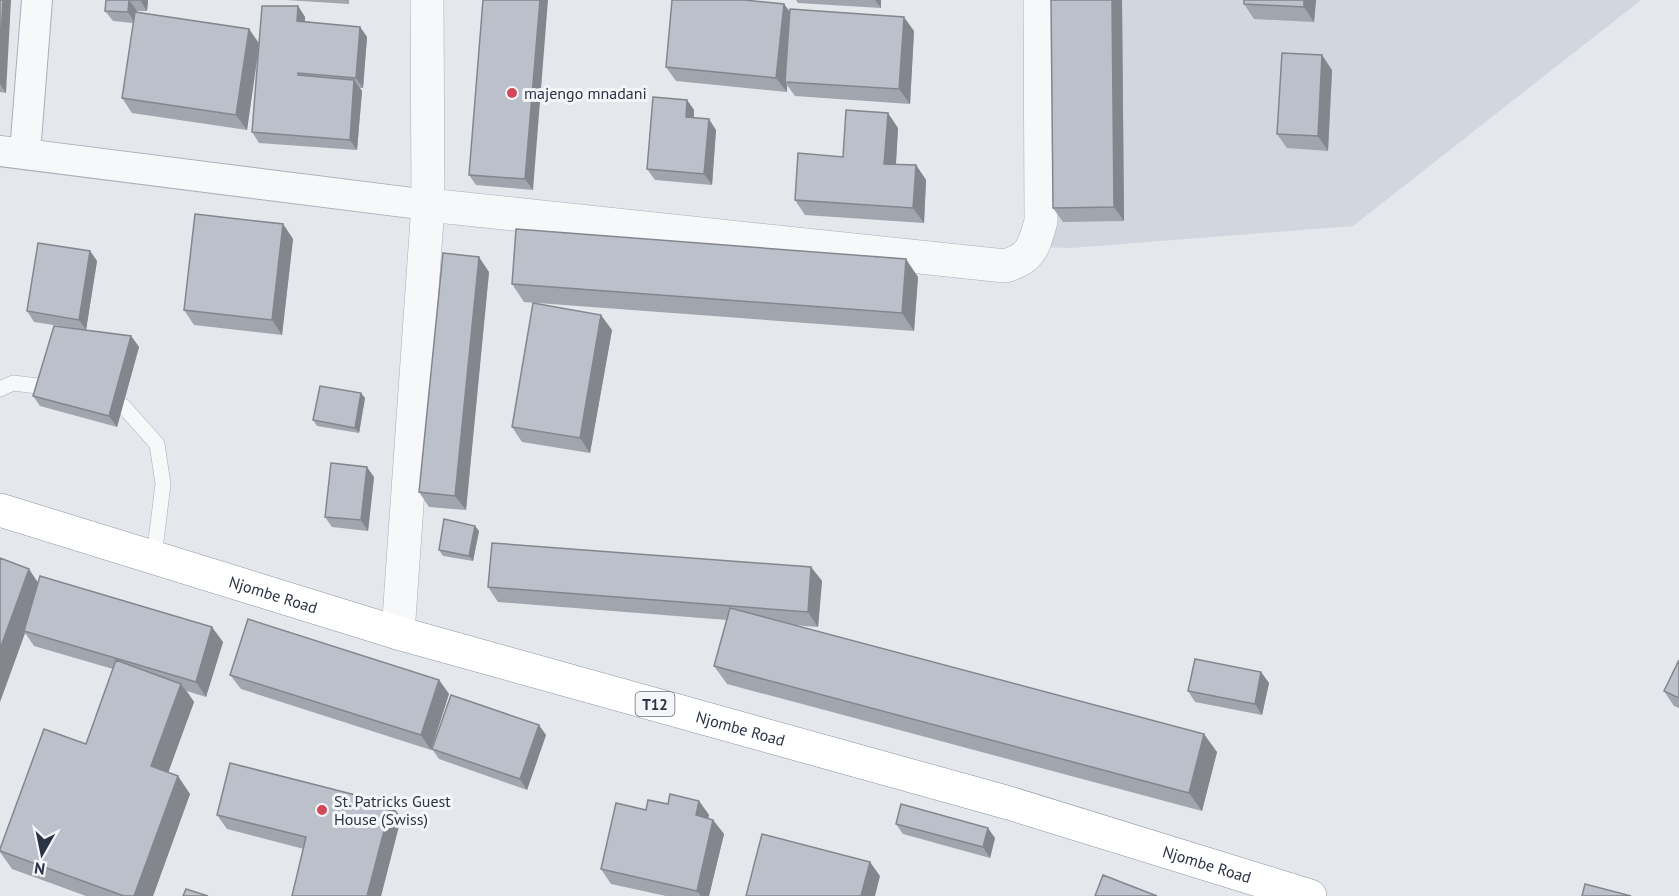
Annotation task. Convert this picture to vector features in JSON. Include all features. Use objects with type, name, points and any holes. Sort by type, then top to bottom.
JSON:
[{"type":"highway","name":"Njombe Road","points":[[0,510],[398,633],[1009,803],[1310,896]]},
{"type":"street","points":[[37,0],[13,152],[429,205],[1005,266],[1019,261],[1034,248],[1041,221],[1040,0]]},
{"type":"street","points":[[398,633],[429,205],[427,0]]},
{"type":"lane","points":[[0,389],[13,383],[46,387]]},
{"type":"lane","points":[[123,406],[157,444],[163,484],[154,557]]},
{"type":"shaded area","points":[[1046,0],[1641,0],[1353,226],[1071,248],[1041,247]]},
{"type":"building","points":[[0,0],[3,0],[0,57]]},
{"type":"building","points":[[106,0],[129,0],[128,12],[105,11]]},
{"type":"building","name":"majengo mnadani","points":[[483,0],[540,0],[525,179],[469,175]]},
{"type":"building","points":[[672,0],[744,0],[784,4],[776,78],[666,67]]},
{"type":"building","points":[[1051,0],[1112,0],[1114,207],[1053,208]]},
{"type":"building","points":[[1244,0],[1304,0],[1304,7],[1244,4]]},
{"type":"building","points":[[262,6],[298,6],[297,21],[360,27],[356,78],[298,73],[298,75],[354,80],[350,140],[252,132]]},
{"type":"building","points":[[790,9],[904,17],[899,89],[785,82]]},
{"type":"building","points":[[135,12],[249,29],[236,115],[122,98]]},
{"type":"building","points":[[1282,53],[1322,55],[1318,136],[1277,134]]},
{"type":"building","points":[[653,97],[687,100],[686,117],[709,119],[704,174],[647,169]]},
{"type":"building","points":[[846,110],[888,113],[884,164],[916,165],[913,208],[795,200],[798,153],[843,157]]},
{"type":"building","points":[[195,214],[283,224],[272,320],[184,310]]},
{"type":"building","points":[[516,229],[906,259],[902,313],[512,284]]},
{"type":"building","points":[[38,243],[90,251],[79,320],[27,311]]},
{"type":"building","points":[[443,253],[479,257],[455,496],[419,492]]},
{"type":"building","points":[[533,303],[601,315],[580,438],[512,427]]},
{"type":"building","points":[[54,326],[131,336],[109,416],[33,396]]},
{"type":"building","points":[[320,386],[361,393],[355,428],[313,420]]},
{"type":"building","points":[[331,463],[367,467],[361,520],[325,517]]},
{"type":"building","points":[[444,519],[475,526],[469,556],[439,550]]},
{"type":"building","points":[[492,543],[811,567],[808,612],[488,587]]},
{"type":"building","points":[[0,558],[29,569],[0,649]]},
{"type":"building","points":[[40,576],[212,627],[196,682],[24,631]]},
{"type":"building","points":[[730,608],[1204,734],[1189,793],[714,666]]},
{"type":"building","points":[[248,619],[439,680],[421,735],[230,675]]},
{"type":"building","points":[[1195,659],[1261,672],[1255,704],[1188,691]]},
{"type":"building","points":[[116,660],[181,684],[151,766],[178,776],[134,896],[124,896],[0,851],[44,729],[86,744]]},
{"type":"building","points":[[1679,660],[1679,698],[1664,691]]},
{"type":"building","points":[[451,695],[539,725],[520,779],[432,749]]},
{"type":"building","points":[[230,763],[391,804],[367,896],[292,896],[306,837],[217,815]]},
{"type":"building","points":[[670,794],[699,801],[696,815],[713,820],[697,891],[601,869],[616,803],[646,810],[648,800],[668,804]]},
{"type":"building","points":[[901,804],[988,828],[983,847],[896,824]]},
{"type":"building","points":[[762,834],[870,862],[861,896],[746,896]]},
{"type":"building","points":[[1103,875],[1157,896],[1095,896]]},
{"type":"building","points":[[1585,884],[1631,896],[1582,896]]},
{"type":"building","points":[[186,889],[208,896],[183,896]]},
{"type":"place","name":"majengo mnadani","points":[[512,93]]},
{"type":"place","name":"St. Patricks Guest House (Swiss)","points":[[322,810]]}]
